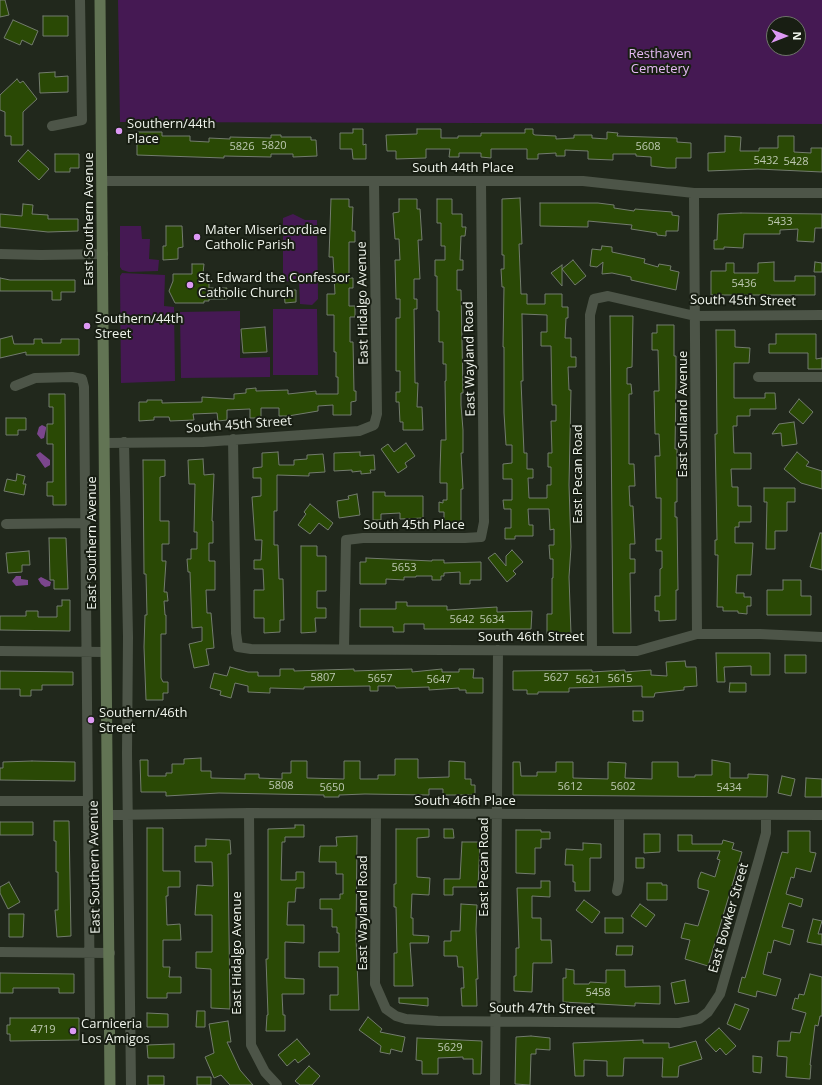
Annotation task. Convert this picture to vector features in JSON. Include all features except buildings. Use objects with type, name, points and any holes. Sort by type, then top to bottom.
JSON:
[{"type":"main road","name":"East Southern Avenue","points":[[100,0],[110,952],[110,1085]]},
{"type":"street","points":[[52,126],[82,120],[80,0]]},
{"type":"street","name":"South 44th Place","points":[[102,181],[583,181],[694,193],[822,193]]},
{"type":"street","name":"East Hidalgo Avenue","points":[[374,181],[377,414],[374,425]]},
{"type":"street","name":"East Wayland Road","points":[[481,181],[484,522],[481,536]]},
{"type":"street","name":"East Sunland Avenue","points":[[694,193],[697,634]]},
{"type":"street","points":[[0,254],[41,256],[103,254]]},
{"type":"street","name":"South 45th Street","points":[[594,298],[608,296],[695,316],[822,315]]},
{"type":"street","name":"East Pecan Road","points":[[592,650],[590,316],[594,298]]},
{"type":"street","name":"East Southern Avenue","points":[[15,386],[35,378],[72,377],[82,379],[84,387],[90,1017]]},
{"type":"street","points":[[758,377],[822,377]]},
{"type":"street","name":"South 45th Street","points":[[105,443],[204,442],[359,431],[374,425]]},
{"type":"street","name":"South 46th Street","points":[[233,439],[236,633],[238,647],[251,649],[637,651],[697,634],[760,634],[822,637]]},
{"type":"street","points":[[124,442],[128,637],[131,1085]]},
{"type":"street","points":[[6,524],[85,523]]},
{"type":"street","name":"South 45th Place","points":[[344,649],[346,540],[363,538],[465,538],[481,536]]},
{"type":"street","name":"East Pecan Road","points":[[496,1085],[498,650]]},
{"type":"street","points":[[0,651],[106,652]]},
{"type":"street","points":[[0,801],[87,801]]},
{"type":"street","name":"East Hidalgo Avenue","points":[[249,813],[251,1045],[265,1072],[277,1085]]},
{"type":"street","name":"South 46th Place","points":[[108,815],[249,813],[822,815]]},
{"type":"street","name":"East Wayland Road","points":[[376,814],[376,984],[386,1009]]},
{"type":"street","points":[[617,891],[619,880],[619,815]]},
{"type":"street","name":"East Bowker Street","points":[[699,1019],[708,1012],[720,994],[766,833],[766,816]]},
{"type":"street","points":[[0,952],[110,952]]},
{"type":"street","name":"South 47th Street","points":[[386,1009],[396,1016],[406,1019],[679,1024],[699,1019]]},
{"type":"green space","name":"Resthaven Cemetery","points":[[118,0],[822,0],[822,124],[120,122]]},
{"type":"green space","points":[[293,214],[305,220],[317,220],[318,299],[312,305],[300,304],[299,282],[283,281],[283,218]]},
{"type":"green space","points":[[120,226],[141,226],[142,239],[150,239],[149,259],[159,260],[158,271],[129,272],[122,270],[120,267]]},
{"type":"green space","points":[[122,273],[165,275],[164,306],[174,307],[175,381],[121,383],[120,276]]},
{"type":"green space","points":[[273,309],[317,309],[318,375],[273,375]]},
{"type":"green space","points":[[240,311],[240,358],[270,357],[270,377],[181,378],[180,312]]},
{"type":"shaded area","points":[[42,425],[46,427],[46,429],[44,438],[41,439],[37,434],[39,427]]},
{"type":"shaded area","points":[[40,452],[50,460],[50,465],[45,468],[36,455]]},
{"type":"shaded area","points":[[16,576],[21,576],[21,579],[28,580],[28,585],[16,586],[12,581]]},
{"type":"shaded area","points":[[41,577],[51,582],[50,586],[45,587],[41,584],[38,579]]},
{"type":"place","name":"Southern/44th Place","points":[[119,131]]},
{"type":"place","name":"Mater Misericordiae Catholic Parish","points":[[197,237]]},
{"type":"place","name":"St. Edward the Confessor Catholic Church","points":[[190,285]]},
{"type":"place","name":"Southern/44th Street","points":[[87,326]]},
{"type":"place","name":"Southern/46th Street","points":[[91,720]]},
{"type":"place","name":"Carniceria Los Amigos","points":[[73,1031]]}]
